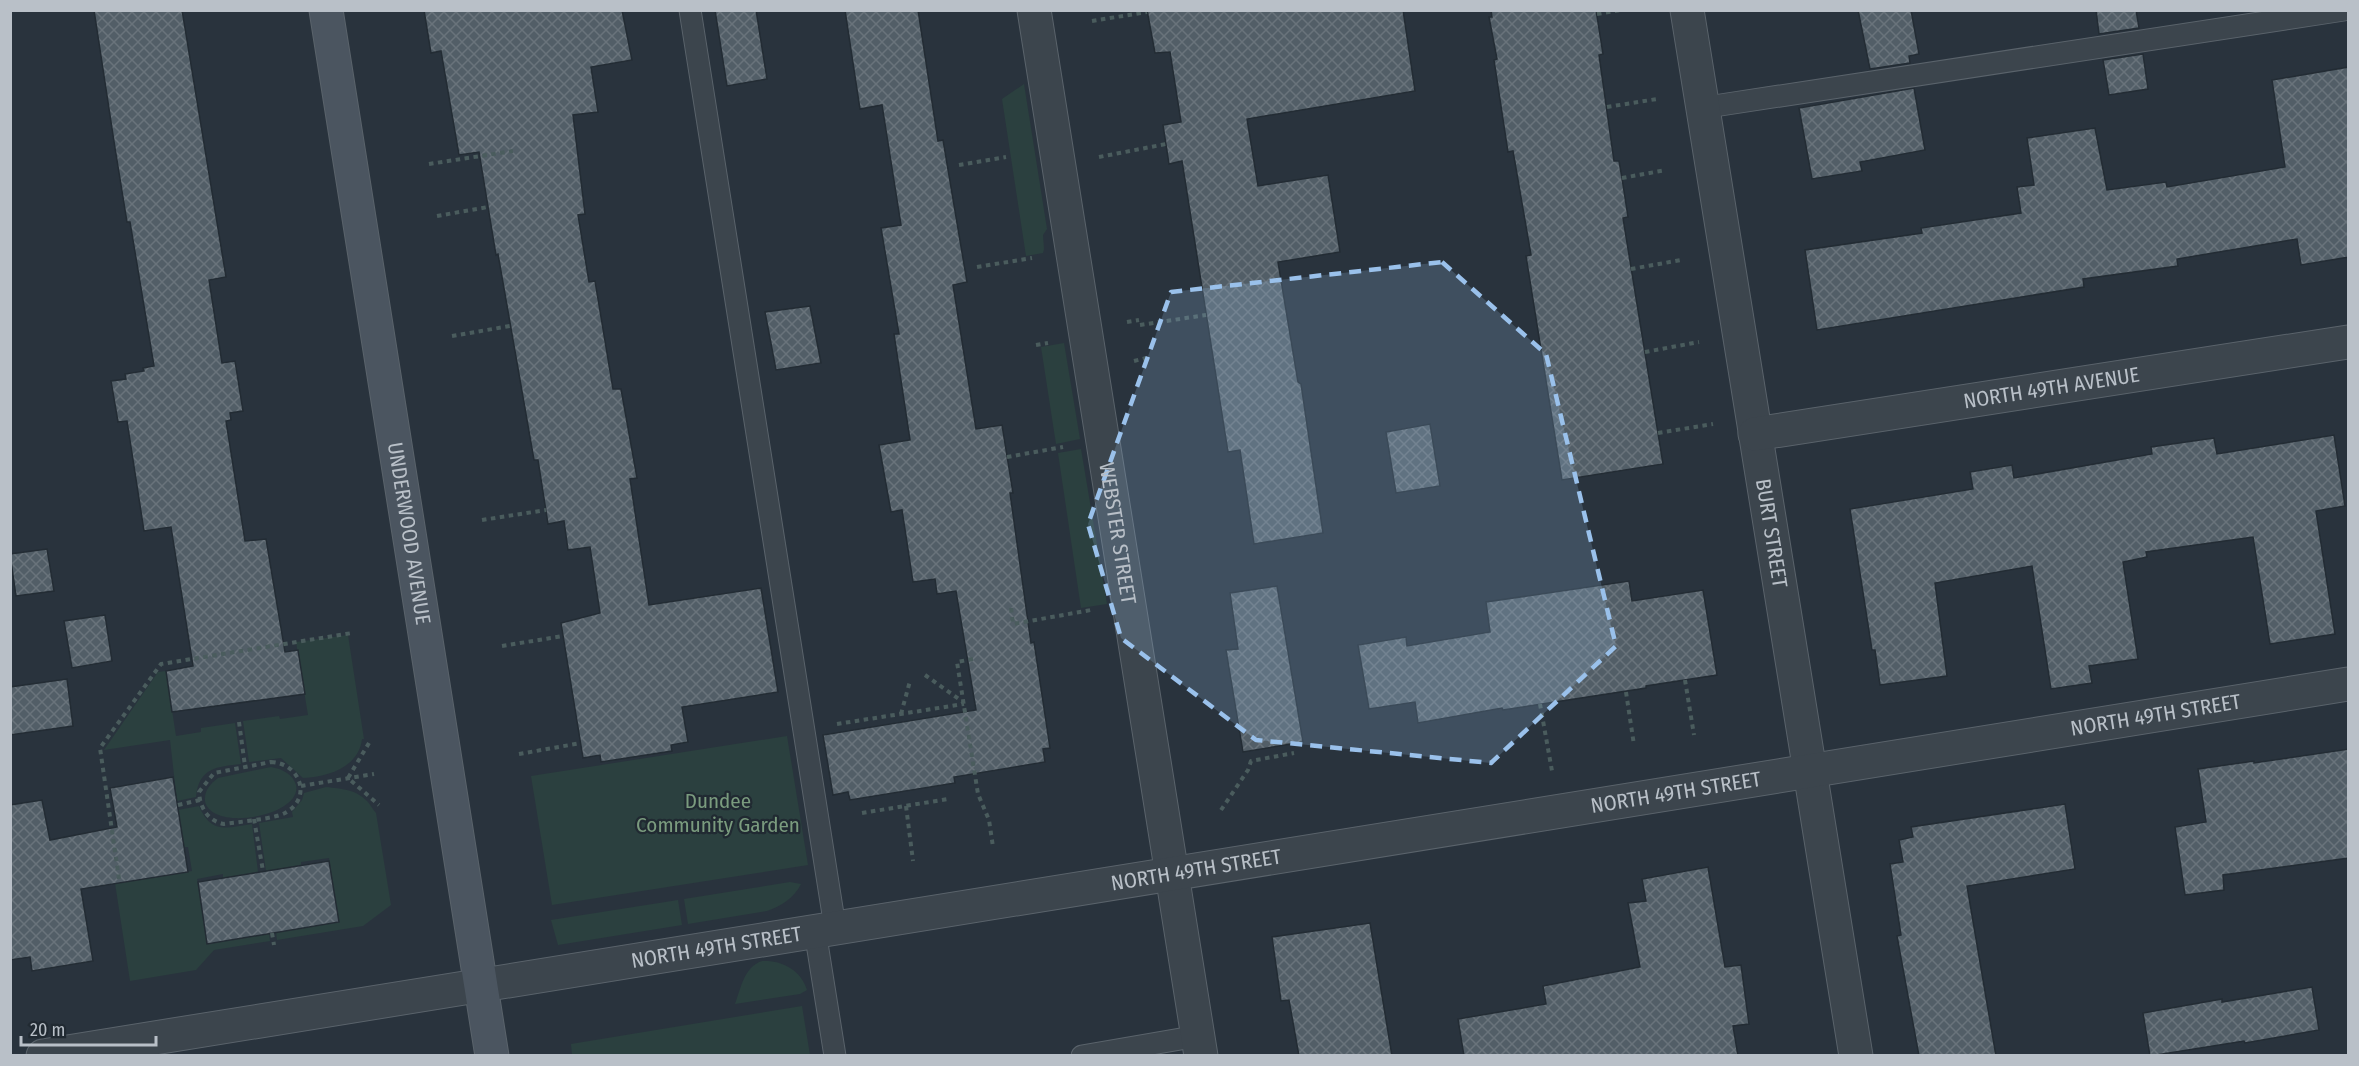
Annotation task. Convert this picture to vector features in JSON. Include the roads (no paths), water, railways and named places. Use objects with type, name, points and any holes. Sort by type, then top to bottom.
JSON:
[{"type":"main road","name":"UNDERWOOD AVENUE","points":[[326,10],[492,1056]]},
{"type":"street","name":"WEBSTER STREET","points":[[1034,10],[1199,1046]]},
{"type":"street","name":"BURT STREET","points":[[1687,10],[1701,108],[1856,1056]]},
{"type":"street","name":"NORTH 49TH AVENUE","points":[[1755,434],[2349,342]]},
{"type":"street","name":"NORTH 49TH STREET","points":[[44,1056],[127,1049],[480,984],[1172,875],[2349,684]]},
{"type":"lane","points":[[690,10],[825,929],[835,1056]]},
{"type":"lane","points":[[1701,108],[2344,10]]},
{"type":"lane","points":[[1082,1056],[1199,1046]]},
{"type":"park label","name":"Dundee Community Garden","points":[[718,813]]}]
